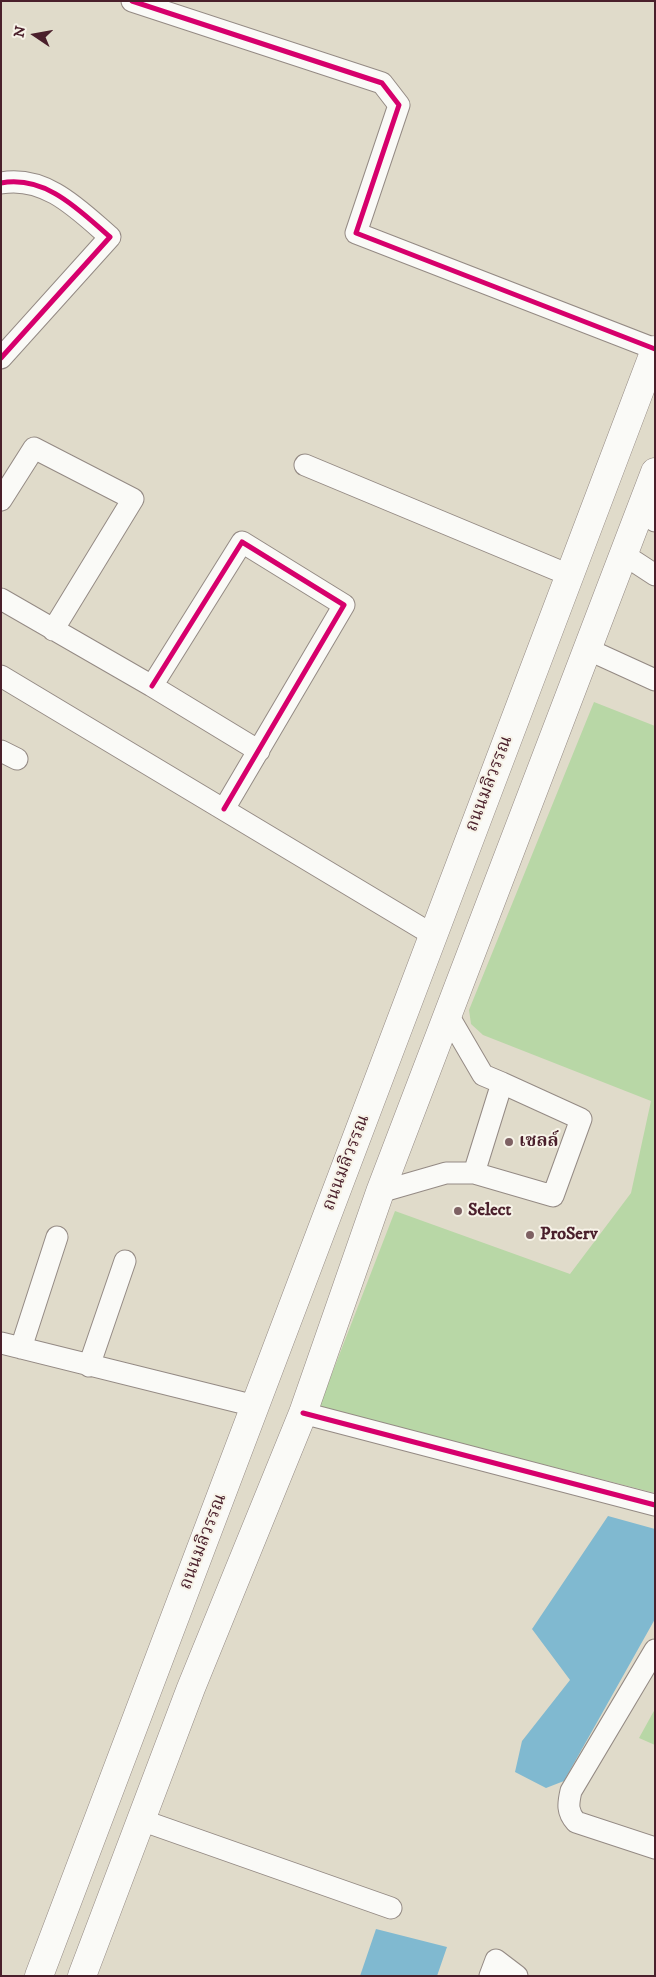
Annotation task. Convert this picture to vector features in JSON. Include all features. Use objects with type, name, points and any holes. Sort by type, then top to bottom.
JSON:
[{"type":"main road","name":"ถนนมลิวรรณ","points":[[43,1966],[655,349]]},
{"type":"main road","points":[[43,1966],[83,1973],[191,1688],[303,1413],[380,1192],[623,554],[647,515],[653,479]]},
{"type":"street","points":[[132,1],[382,82],[399,105],[356,233],[655,349]]},
{"type":"street","points":[[1,183],[14,181],[55,192],[68,200],[110,237],[1,358]]},
{"type":"street","points":[[1,500],[34,448],[132,499],[53,630]]},
{"type":"street","points":[[305,465],[569,575]]},
{"type":"street","points":[[152,686],[242,542],[344,605],[224,809]]},
{"type":"street","points":[[623,554],[655,575]]},
{"type":"street","points":[[1,599],[152,686],[259,751]]},
{"type":"street","points":[[587,648],[655,680]]},
{"type":"street","points":[[1,676],[433,935]]},
{"type":"street","points":[[380,1192],[446,1173],[474,1173],[553,1196],[581,1119],[493,1079],[448,1015]]},
{"type":"street","points":[[474,1173],[493,1079]]},
{"type":"street","points":[[57,1237],[11,1345],[255,1406]]},
{"type":"street","points":[[89,1366],[125,1261]]},
{"type":"street","points":[[303,1413],[655,1505]]},
{"type":"street","points":[[655,1650],[572,1791],[568,1804],[570,1815],[576,1822],[655,1848]]},
{"type":"street","points":[[141,1820],[391,1908]]},
{"type":"street","points":[[490,1976],[496,1960],[517,1976]]},
{"type":"green space","points":[[594,702],[655,726],[655,1493],[319,1407],[395,1211],[570,1274],[631,1193],[651,1101],[483,1035],[471,1024],[469,1010]]},
{"type":"green space","points":[[655,1709],[655,1745],[639,1738]]},
{"type":"water","points":[[608,1516],[655,1529],[655,1619],[564,1781],[546,1788],[515,1772],[522,1741],[570,1680],[532,1629]]},
{"type":"water","points":[[376,1929],[447,1947],[437,1976],[360,1976]]},
{"type":"cycle path","points":[[132,1],[382,83],[399,105],[356,233],[655,349]]},
{"type":"cycle path","points":[[1,183],[33,184],[47,189],[74,206],[110,237],[1,358]]},
{"type":"cycle path","points":[[152,686],[242,542],[344,605],[224,809]]},
{"type":"cycle path","points":[[303,1413],[655,1505]]},
{"type":"place","name":"เชลล์","points":[[509,1142]]},
{"type":"place","name":"Select","points":[[458,1211]]},
{"type":"place","name":"ProServ","points":[[530,1235]]}]
